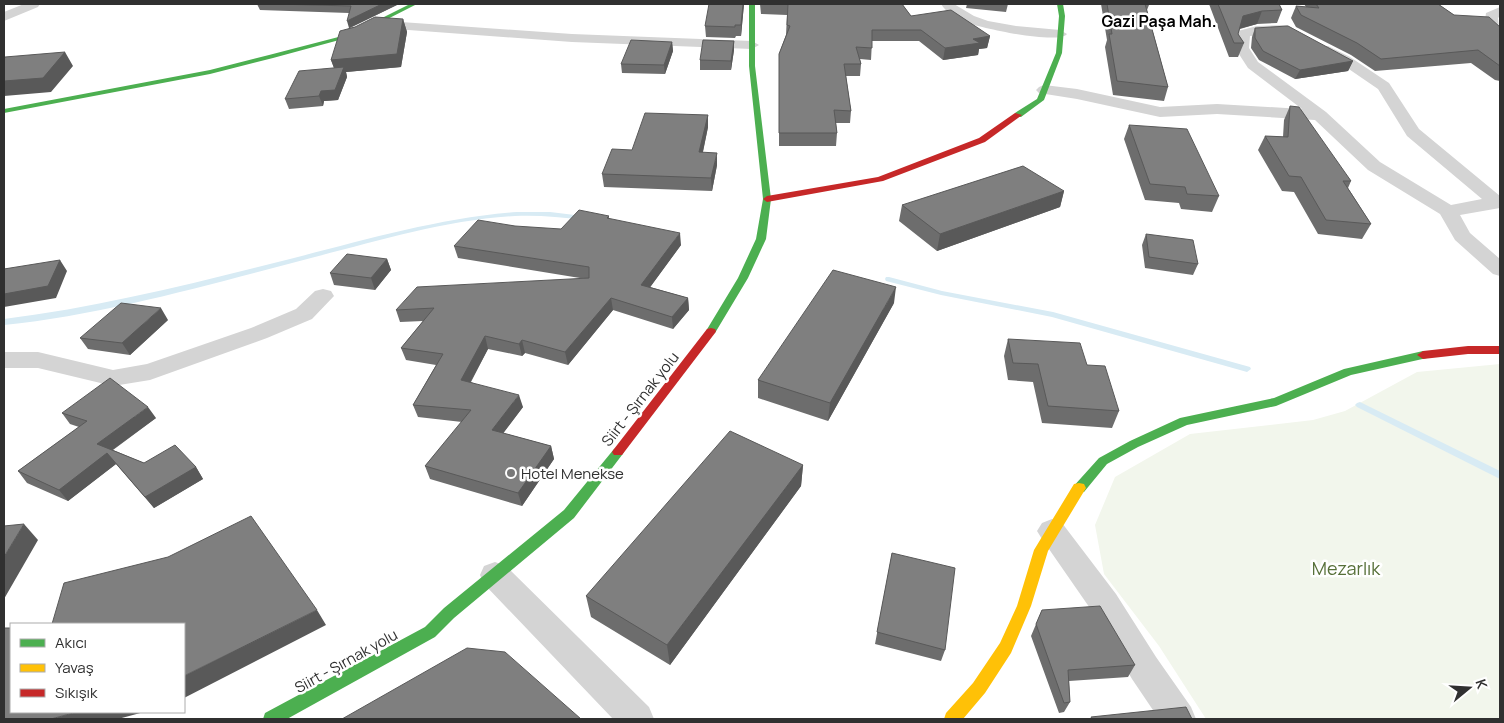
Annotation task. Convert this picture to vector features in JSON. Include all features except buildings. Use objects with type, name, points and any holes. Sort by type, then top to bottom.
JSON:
[{"type":"street","points":[[4,17],[34,4]]},
{"type":"street","points":[[4,111],[210,72],[352,35],[414,4]]},
{"type":"street","name":"Siirt - Şırnak yolu","points":[[271,719],[430,632],[449,613],[569,514],[709,335],[743,278],[760,239],[767,199],[752,66],[752,4]]},
{"type":"street","points":[[947,4],[966,18],[1019,30],[1060,34]]},
{"type":"street","points":[[767,199],[880,180],[982,140],[1040,100],[1059,53],[1060,4]]},
{"type":"street","points":[[1500,11],[1491,16],[1491,28],[1500,35]]},
{"type":"street","points":[[1279,12],[1288,29],[1305,40],[1345,60],[1384,86],[1413,132],[1498,202]]},
{"type":"street","points":[[371,24],[572,38],[752,45]]},
{"type":"street","points":[[1288,29],[1257,30],[1243,34],[1242,48],[1253,65],[1320,116],[1374,166],[1448,211],[1462,236],[1500,270]]},
{"type":"street","points":[[1044,90],[1077,94],[1160,112],[1217,109],[1320,116]]},
{"type":"street","points":[[1448,211],[1498,202]]},
{"type":"street","points":[[4,360],[38,360],[113,378],[150,372],[295,318],[304,314],[323,296]]},
{"type":"street","points":[[952,719],[980,688],[1006,648],[1024,606],[1041,550],[1082,483],[1103,461],[1184,420],[1276,402],[1348,372],[1390,361],[1458,351],[1500,350]]},
{"type":"street","points":[[1052,530],[1105,604],[1144,668],[1179,719]]},
{"type":"street","points":[[495,575],[637,719]]},
{"type":"green space","name":"Mezarlık","points":[[1500,364],[1500,719],[1206,719],[1159,646],[1104,574],[1095,525],[1115,477],[1190,434],[1313,420],[1345,411],[1417,372]]},
{"type":"waterway","points":[[4,322],[84,310],[164,293],[451,221],[517,214],[550,214],[583,218]]},
{"type":"waterway","points":[[889,279],[941,293],[1053,315],[1247,369]]},
{"type":"waterway","points":[[1360,405],[1500,475]]},
{"type":"traffic: fast","points":[[4,111],[210,72],[271,57],[352,35],[414,4]]},
{"type":"traffic: fast","points":[[711,331],[743,278],[761,239],[767,199],[752,66],[752,4]]},
{"type":"traffic: fast","points":[[1018,115],[1040,100],[1059,53],[1062,16],[1060,4]]},
{"type":"traffic: fast","points":[[1079,488],[1103,461],[1134,444],[1184,421],[1276,402],[1348,372],[1423,355]]},
{"type":"traffic: fast","points":[[271,719],[430,632],[449,613],[569,514],[618,452]]},
{"type":"traffic: slow","points":[[952,719],[979,688],[1006,648],[1024,606],[1041,550],[1079,488]]},
{"type":"traffic: jam","points":[[767,199],[880,179],[982,140],[1018,115]]},
{"type":"traffic: jam","points":[[618,452],[711,331]]},
{"type":"traffic: jam","points":[[1423,355],[1468,350],[1500,350]]},
{"type":"place","name":"Hotel Menekse","points":[[511,473]]},
{"type":"district","name":"Gazi Paşa Mah.","points":[[1159,21]]}]
